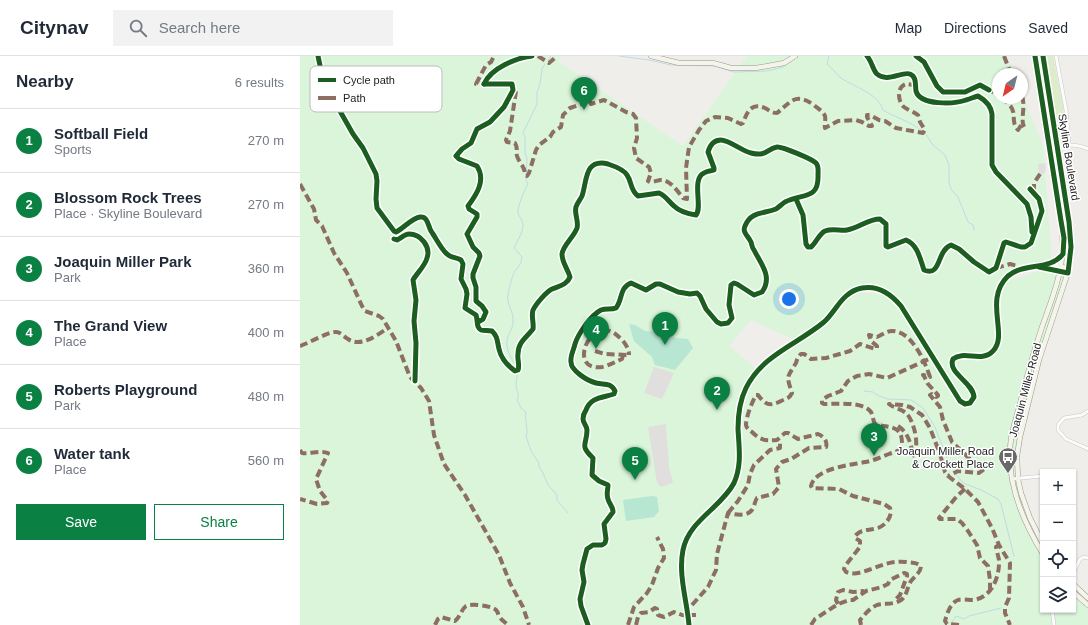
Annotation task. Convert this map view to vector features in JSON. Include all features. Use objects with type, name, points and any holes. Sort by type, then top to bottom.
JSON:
[{"type":"main road","points":[[651,56],[684,63],[713,63],[731,68],[756,68],[784,63],[795,56]]},
{"type":"main road","name":"Skyline Boulevard","points":[[1035,56],[1062,221],[1064,238],[1061,270]]},
{"type":"main road","name":"Skyline Boulevard","points":[[1044,56],[1071,240],[1068,271]]},
{"type":"main road","points":[[689,625],[683,574],[683,550],[689,535],[697,524],[724,498],[736,478],[740,460],[738,423],[740,404],[746,388],[761,367],[773,356],[824,321],[841,300],[850,293],[861,288],[876,289],[891,295],[901,306],[958,397],[963,403],[968,404],[973,400],[974,392],[953,369],[951,365],[952,361],[957,357],[981,357],[988,355],[997,345],[999,339],[996,304],[1000,288],[1004,280],[1012,273],[1020,269],[1048,264],[1058,260],[1063,254]]},
{"type":"main road","points":[[1048,264],[1061,270]]},
{"type":"main road","points":[[1033,266],[1068,271]]},
{"type":"main road","points":[[1047,269],[1055,274],[1058,281]]},
{"type":"main road","name":"Joaquin Miller Road","points":[[1040,548],[1024,518],[1016,494],[1015,479],[1010,455],[1012,439],[1032,357],[1061,270]]},
{"type":"main road","name":"Joaquin Miller Road","points":[[1042,541],[1025,506],[1015,479],[1017,456],[1022,426],[1039,360],[1068,271]]},
{"type":"main road","points":[[1076,587],[1088,598]]},
{"type":"main road","points":[[1076,595],[1088,605]]},
{"type":"street","points":[[1056,56],[1066,110],[1069,144]]},
{"type":"street","points":[[1050,147],[1069,144],[1078,145],[1088,149]]},
{"type":"street","points":[[1088,411],[1082,415],[1064,418],[1058,425],[1058,430],[1066,438],[1088,449]]},
{"type":"street","points":[[1015,479],[1040,476]]},
{"type":"street","points":[[1076,567],[1080,559],[1084,557],[1088,558]]},
{"type":"street","points":[[1052,613],[1054,625]]},
{"type":"green space","points":[[300,56],[561,56],[558,61],[683,146],[747,56],[1007,56],[1012,68],[992,68],[992,104],[1026,104],[1043,146],[1052,260],[1020,265],[1002,277],[996,285],[1051,267],[1072,272],[1053,323],[1038,371],[1026,417],[1018,468],[1024,501],[1040,533],[1040,613],[1076,613],[1076,584],[1088,595],[1088,625],[300,625]],"holes":[[[871,285],[885,289],[894,295],[849,292],[816,327],[758,370],[735,400],[756,368],[729,346],[751,320],[793,339],[821,320],[843,295],[854,288]]]},
{"type":"green space","points":[[1037,56],[1042,56],[1055,143],[1047,118]]},
{"type":"green space","points":[[1047,56],[1053,56],[1063,105],[1066,139],[1063,142],[1059,139]]},
{"type":"green space","points":[[629,324],[635,325],[645,331],[660,332],[675,338],[688,339],[693,348],[675,370],[655,365],[652,357],[634,341]]},
{"type":"green space","points":[[652,496],[657,497],[659,511],[654,517],[626,521],[623,500]]},
{"type":"shaded area","points":[[1045,163],[1045,173],[1039,174],[1038,164]]},
{"type":"shaded area","points":[[654,367],[674,373],[662,399],[644,393]]},
{"type":"shaded area","points":[[666,424],[669,467],[673,483],[661,487],[657,483],[648,427]]},
{"type":"waterway","points":[[548,60],[551,56]]},
{"type":"waterway","points":[[619,56],[671,65],[715,66],[734,72],[767,71],[776,69],[783,67],[798,56]]},
{"type":"waterway","points":[[829,56],[827,64],[841,78],[871,95],[876,99],[883,110],[922,131]]},
{"type":"waterway","points":[[545,64],[542,69],[540,84],[537,92],[537,104],[523,133],[525,136],[525,153],[527,158],[526,180],[528,184],[518,210],[523,223],[523,228],[514,248],[522,257],[522,260],[513,275],[508,294],[513,323],[507,345],[508,351],[517,369],[517,400],[521,408],[526,412],[526,436],[531,451],[539,463],[539,467],[548,485],[557,495],[557,500],[568,513]]},
{"type":"waterway","points":[[926,134],[932,144],[945,155],[949,165],[949,182],[951,189],[958,197],[968,222],[973,225],[974,230]]},
{"type":"waterway","points":[[864,391],[873,392],[888,399],[911,400],[923,408],[935,427],[950,466],[963,483],[998,499],[1001,504],[1014,556]]},
{"type":"waterway","points":[[952,622],[956,616],[964,619],[969,616],[1001,608]]},
{"type":"marked path","points":[[488,83],[476,84],[486,65],[491,62],[494,56]]},
{"type":"marked path","points":[[538,56],[549,63],[557,56]]},
{"type":"marked path","points":[[1004,56],[1009,68]]},
{"type":"marked path","points":[[516,91],[510,131],[506,140],[507,142],[515,143],[517,148],[517,156],[524,169],[525,175],[527,176],[529,173],[539,145],[561,127],[563,115],[570,108],[582,104],[585,100],[589,100],[591,104],[604,100],[626,112],[633,114],[636,118],[637,138],[634,148],[636,158],[649,167],[651,173],[648,181],[664,180],[673,186],[683,198],[687,199],[686,168],[689,147],[706,121],[715,117],[728,118],[741,124],[743,123],[748,112],[753,107],[756,106],[765,108],[777,113],[790,102],[802,99],[808,101],[823,113],[825,116],[825,128],[838,121],[856,120],[872,126],[867,117],[867,115],[870,115],[879,120],[885,121],[896,128],[923,133],[925,130],[918,115],[904,107],[899,98],[899,91],[903,86],[906,84],[915,85]]},
{"type":"marked path","points":[[987,88],[992,92]]},
{"type":"marked path","points":[[1008,104],[1013,111],[1015,126],[1018,130],[1022,124]]},
{"type":"marked path","points":[[1023,104],[1024,127]]},
{"type":"marked path","points":[[1034,192],[1034,183],[1042,171]]},
{"type":"marked path","points":[[300,184],[314,209],[316,220],[322,226],[334,253],[347,273],[362,306],[365,311],[383,319],[396,341],[410,377],[421,388],[429,401],[434,435],[444,464],[465,495],[499,555],[510,583],[523,607],[529,625]]},
{"type":"marked path","points":[[996,268],[1010,264],[1018,266],[1020,269]]},
{"type":"marked path","points":[[300,346],[335,332],[340,333],[353,341],[358,342],[369,340],[388,328]]},
{"type":"marked path","points":[[623,355],[622,359],[602,367],[591,366],[585,361],[584,353],[586,344],[592,336],[600,331],[609,331],[623,341],[627,347],[629,355]]},
{"type":"marked path","points":[[692,605],[708,587],[716,570],[717,554],[728,513],[739,515],[749,513],[757,498],[773,494],[779,487],[776,469],[782,462],[791,459],[809,448],[826,447],[825,439],[818,434],[798,439],[788,433],[785,433],[777,440],[766,440],[758,437],[748,429],[746,425],[747,418],[756,395],[769,404],[777,403],[790,396],[792,393],[788,377],[801,354],[804,354],[811,359],[826,358],[850,351],[860,344],[875,349],[877,348],[877,346],[871,341],[869,335],[877,337],[886,332],[892,331],[899,332],[906,336],[917,348],[925,363],[930,377],[923,375],[928,384],[938,395],[936,397],[932,394],[930,395],[940,407],[943,420],[952,442],[971,460],[976,463],[981,464],[983,462],[988,464],[988,466],[979,473],[958,471],[948,476]]},
{"type":"marked path","points":[[595,351],[605,354],[627,355]]},
{"type":"marked path","points":[[861,625],[860,620],[872,608],[877,605],[895,603],[903,598],[911,581],[919,572],[921,566],[914,563],[893,562],[858,573],[846,572],[844,569],[845,566],[860,547],[860,541],[855,538],[855,536],[860,532],[875,529],[884,525],[890,517],[890,508],[884,504],[853,496],[839,489],[812,488],[811,486],[814,480],[826,471],[871,461],[898,451],[902,447],[901,434],[891,427],[875,424],[871,412],[867,408],[849,404],[824,404],[822,403],[822,400],[841,391],[848,381],[857,376],[869,374],[887,378],[929,359]]},
{"type":"marked path","points":[[898,426],[905,432],[909,440],[912,449],[912,457],[915,453],[916,447],[912,422],[906,413],[889,404],[910,407],[922,415],[930,428],[945,472],[978,502],[999,545],[1010,563],[1009,598],[1005,607],[1005,613],[1010,625]]},
{"type":"marked path","points":[[728,513],[748,485],[750,474],[754,465],[770,450],[780,448],[780,443],[777,440]]},
{"type":"marked path","points":[[300,450],[302,453],[328,453],[316,479],[320,491],[328,501],[327,503],[317,504],[300,499]]},
{"type":"marked path","points":[[965,489],[957,496],[939,518],[957,519],[968,531],[977,545],[980,558],[988,566],[990,591]]},
{"type":"marked path","points":[[628,625],[634,607],[652,585],[658,568],[664,558],[663,549],[657,537]]},
{"type":"marked path","points":[[959,625],[947,624],[945,621],[949,609],[955,601],[979,599],[992,588],[998,571],[999,561],[996,547],[999,545]]},
{"type":"marked path","points":[[811,625],[815,619],[838,604],[853,600],[866,591],[882,587],[888,584],[890,580],[904,573],[907,574],[900,595],[895,600]]},
{"type":"marked path","points":[[838,604],[836,600],[838,592],[843,590],[853,592],[864,591]]},
{"type":"marked path","points":[[435,625],[441,617],[455,621],[463,609],[469,605],[487,606],[494,609],[501,619],[508,625]]},
{"type":"marked path","points":[[636,625],[638,617],[641,613],[649,612],[655,608],[657,609],[658,615],[664,617],[674,612],[682,615],[696,615]]},
{"type":"cycle path","points":[[318,56],[320,66]]},
{"type":"cycle path","points":[[484,84],[487,78],[498,69],[519,59],[532,56]]},
{"type":"cycle path","points":[[867,56],[877,74],[881,76],[890,77],[903,74],[912,75],[915,79],[916,91],[919,96],[924,99],[938,103],[946,103],[961,101],[978,96],[985,101],[992,114],[992,165],[996,172],[1027,204],[1031,217],[1032,232]]},
{"type":"cycle path","points":[[916,56],[924,62],[937,86],[943,92],[965,92],[980,85],[989,90]]},
{"type":"cycle path","points":[[689,625],[682,578],[683,550],[686,540],[692,530],[728,492],[737,476],[739,463],[738,424],[741,403],[746,388],[761,367],[771,358],[824,322],[849,293],[868,287],[884,291],[901,306],[960,401],[965,404],[970,403],[974,397],[973,392],[954,369],[952,364],[953,359],[962,356],[984,356],[993,351],[999,336],[996,306],[997,296],[1001,285],[1008,276],[1022,269],[1051,263],[1063,254],[1064,238],[1035,56]]},
{"type":"cycle path","points":[[1039,267],[1068,273],[1071,247],[1069,222],[1043,56]]},
{"type":"cycle path","points":[[478,322],[483,319],[486,312],[476,301],[476,287],[473,278],[473,274],[480,256],[473,247],[467,234],[477,217],[477,214],[469,209],[468,206],[477,192],[481,176],[477,166],[459,159],[456,156],[462,149],[471,143],[477,129],[490,122],[504,107],[513,90],[512,84],[484,84]]},
{"type":"cycle path","points":[[340,112],[363,148],[376,174],[377,208],[396,232],[414,219],[420,217],[425,218],[431,231],[445,252],[450,256],[461,260],[463,264],[461,279],[467,294],[465,308],[476,315],[479,329],[492,331],[494,333],[501,356],[515,371],[519,368],[519,346],[533,329],[532,315],[534,307],[541,298],[552,289],[565,284],[569,280],[570,277],[562,254],[564,247],[574,235],[577,228],[576,207],[582,196],[588,172],[595,164],[608,164],[624,171],[629,178],[635,194],[638,196],[659,193],[679,209],[696,215],[698,211],[698,181],[700,176],[704,173],[714,170],[708,152],[711,145],[716,141],[724,140],[747,152],[756,154],[780,147],[803,156],[817,164],[818,183],[813,192],[785,202],[771,211],[754,215],[744,228],[763,265],[766,281],[762,292],[754,295],[737,284],[734,283],[731,285],[729,305],[732,318],[728,323],[721,324],[717,322],[706,309],[697,293],[690,294],[678,292],[660,284],[656,284],[646,290],[631,283],[627,285],[623,291],[616,308],[603,309],[597,312],[585,325],[577,340],[571,357],[571,362],[574,369],[580,375],[589,380],[596,383],[607,384],[615,391],[614,394],[594,400],[588,406],[583,418],[587,430],[585,447],[593,458],[592,475],[599,481],[608,485],[607,497],[613,512],[604,524],[606,539],[605,543],[602,545],[593,545],[587,549],[583,564],[582,570],[584,582],[580,599],[588,625]]},
{"type":"cycle path","points":[[796,199],[803,215],[806,244],[808,247],[811,247],[825,231],[847,230],[871,220],[880,219],[886,224],[886,246],[888,247],[906,240],[910,242],[916,249],[924,270],[934,270],[943,252],[951,245],[959,249],[989,272],[996,268],[1004,243],[1006,242],[1021,247],[1025,247],[1031,243],[1042,211],[1039,199],[1030,189]]},
{"type":"cycle path","points":[[394,239],[397,240],[408,234],[417,236],[424,242],[428,250],[426,261],[413,280],[416,300],[414,321],[416,343],[415,381]]},
{"type":"place","name":"Water tank","points":[[584,110]]},
{"type":"place","name":"Softball Field","points":[[665,345]]},
{"type":"place","name":"The Grand View","points":[[596,349]]},
{"type":"place","name":"Blossom Rock Trees","points":[[717,410]]},
{"type":"place","name":"Joaquin Miller Park","points":[[874,456]]},
{"type":"place","name":"Joaquin Miller Road & Crockett Place","points":[[1008,474]]},
{"type":"place","name":"Roberts Playground","points":[[635,480]]}]
